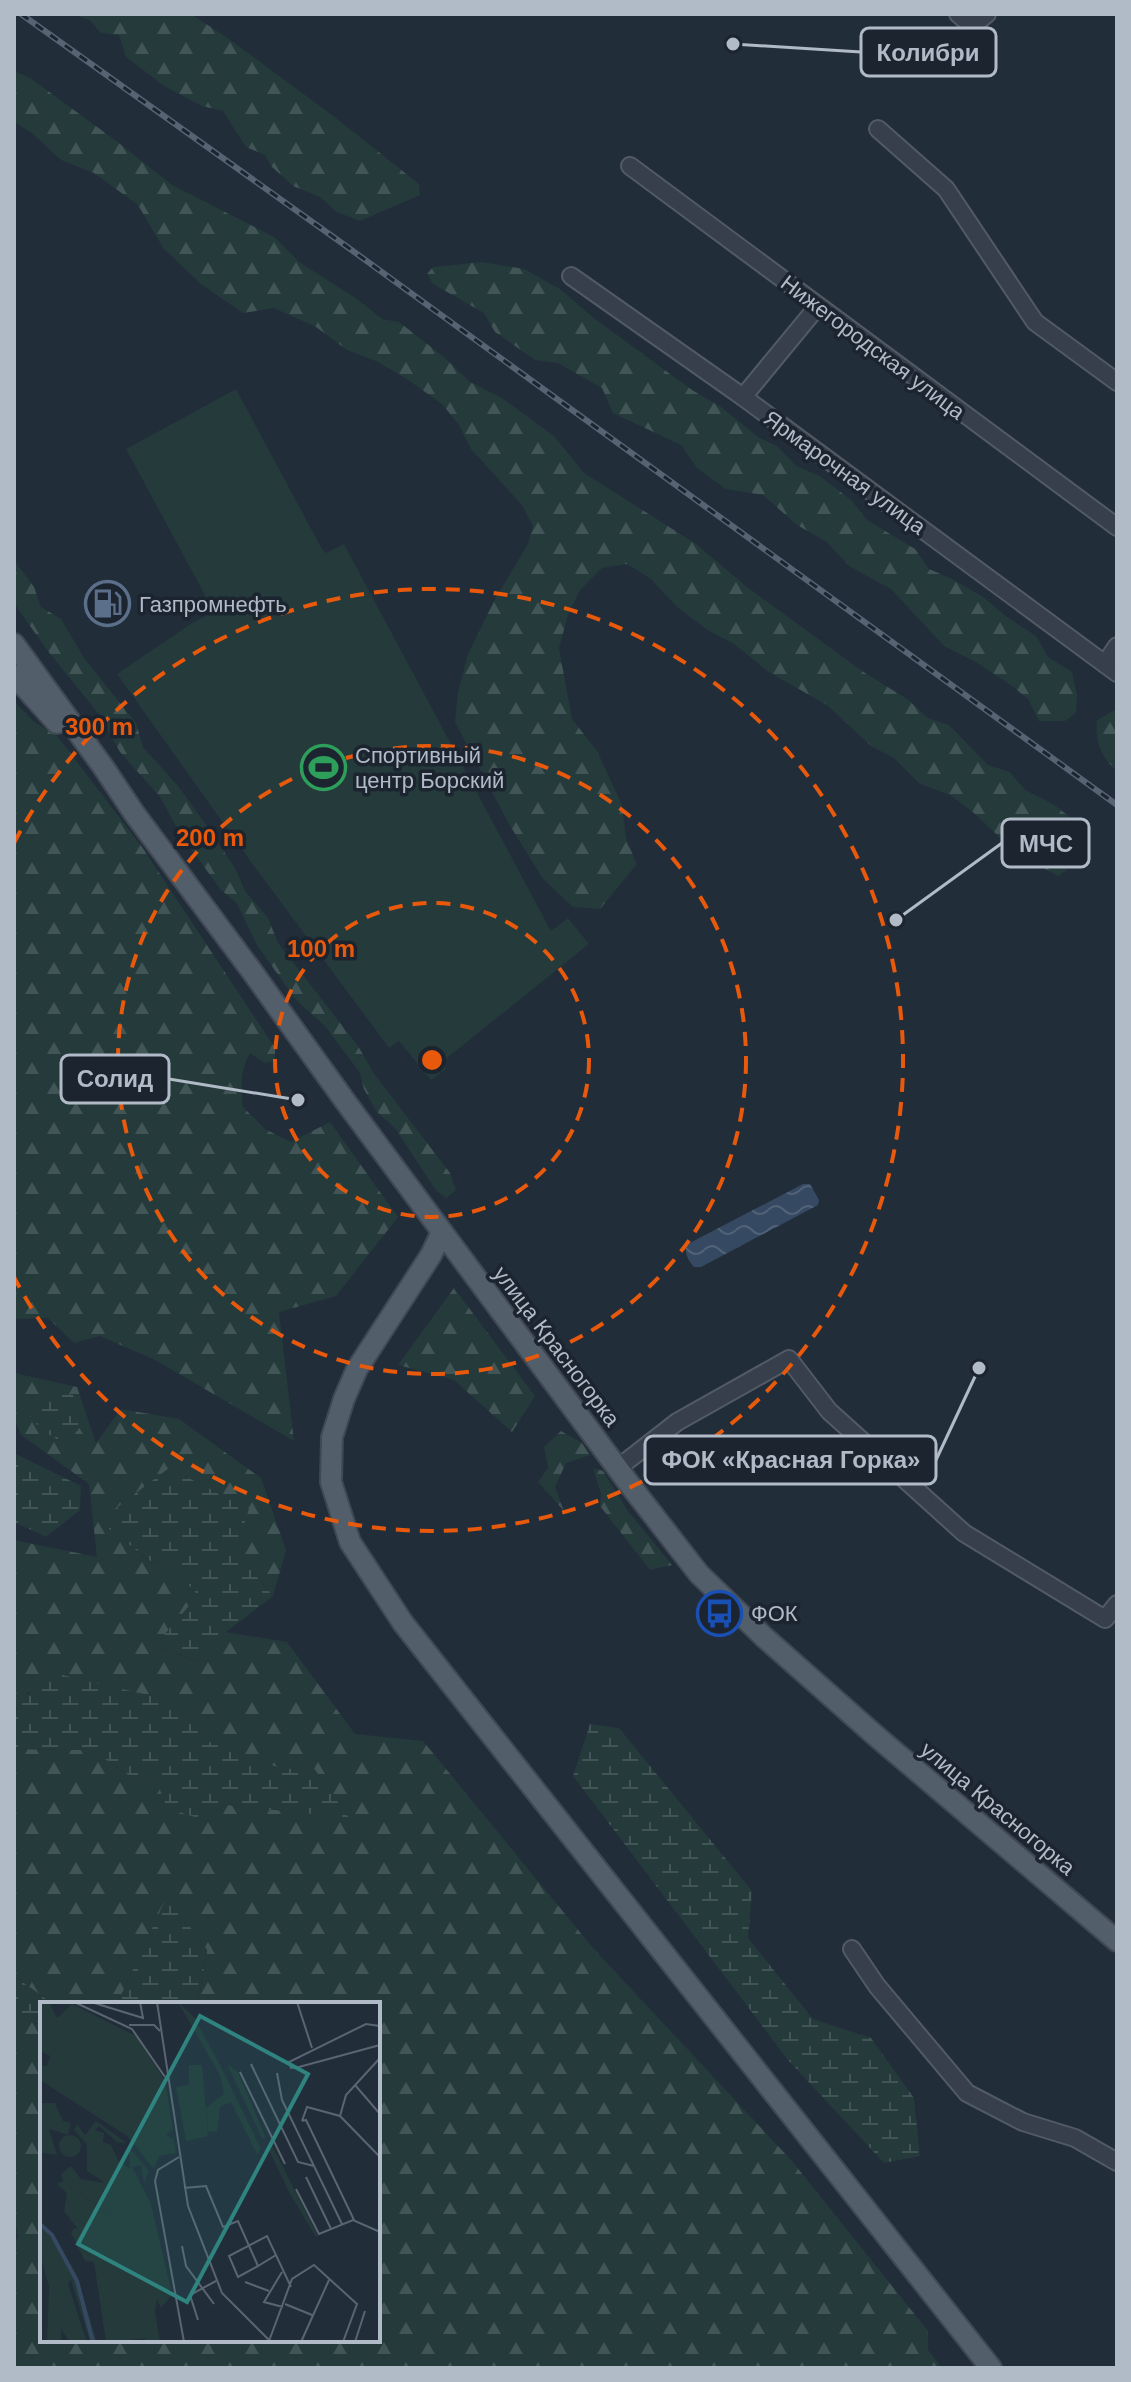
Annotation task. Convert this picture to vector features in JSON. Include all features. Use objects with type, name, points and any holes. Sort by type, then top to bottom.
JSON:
[{"type":"main road","points":[[14,644],[134,813]]},
{"type":"main road","points":[[14,675],[134,813]]},
{"type":"main road","name":"улица Красногорка","points":[[134,813],[676,1546],[727,1603],[876,1736],[1117,1941]]},
{"type":"main road","points":[[442,1232],[431,1255],[357,1369],[332,1437],[331,1482],[350,1542],[403,1623],[991,2368]]},
{"type":"street","points":[[958,14],[972,26],[987,14]]},
{"type":"street","points":[[878,129],[946,189],[1035,322],[1117,382]]},
{"type":"street","name":"Нижегородская улица","points":[[630,166],[1117,527]]},
{"type":"street","name":"Ярмарочная улица","points":[[571,276],[743,397],[1111,668]]},
{"type":"street","points":[[743,397],[818,306]]},
{"type":"street","points":[[1111,668],[1117,646]]},
{"type":"street","points":[[618,1468],[677,1422],[789,1359],[829,1411],[964,1533],[1105,1619],[1117,1604]]},
{"type":"street","points":[[852,1949],[877,1986],[967,2093],[1023,2122],[1075,2138],[1117,2162]]},
{"type":"green space","points":[[71,14],[191,14],[332,115],[419,184],[420,195],[360,221],[337,212],[320,197],[293,186],[271,166],[265,155],[246,147],[223,111],[202,106],[164,86],[126,57],[119,35],[101,33],[90,20]]},
{"type":"green space","points":[[14,71],[30,78],[172,185],[274,237],[299,262],[382,319],[399,322],[470,382],[502,398],[554,436],[584,473],[696,544],[747,587],[862,671],[907,699],[928,718],[949,725],[988,765],[1010,772],[1025,790],[1053,804],[1075,821],[1075,836],[1066,853],[1068,869],[1058,876],[1014,851],[950,795],[920,784],[894,758],[871,746],[827,705],[767,671],[733,643],[709,631],[677,607],[651,579],[627,564],[602,568],[580,590],[568,615],[559,648],[572,719],[597,751],[622,805],[626,839],[637,864],[600,909],[573,907],[543,879],[509,824],[455,722],[458,692],[468,654],[494,601],[528,544],[533,526],[522,505],[471,449],[459,425],[442,404],[407,379],[376,361],[347,350],[316,327],[274,308],[243,313],[201,284],[164,249],[138,205],[94,173],[61,160],[32,133],[14,122]]},
{"type":"green space","points":[[482,262],[524,269],[560,289],[595,319],[692,390],[721,407],[758,437],[777,446],[796,466],[820,476],[851,500],[867,520],[915,549],[929,569],[983,597],[1036,636],[1048,657],[1072,672],[1077,695],[1076,713],[1065,721],[1039,721],[1028,699],[976,662],[944,646],[891,589],[849,566],[827,542],[797,525],[763,495],[726,489],[697,468],[681,445],[613,413],[602,388],[558,363],[535,360],[495,332],[484,313],[433,284],[427,274],[433,267]]},
{"type":"green space","name":"Спортивный центр Борский","points":[[236,389],[322,549],[326,553],[344,544],[551,931],[568,918],[589,944],[442,1062],[446,1069],[431,1080],[399,1041],[389,1048],[117,674],[192,623],[214,612],[126,449]]},
{"type":"green space","points":[[14,560],[34,587],[41,607],[61,619],[84,658],[136,723],[143,747],[178,786],[206,825],[235,868],[245,891],[268,918],[278,943],[450,1173],[456,1190],[446,1198],[435,1189],[395,1128],[376,1111],[364,1089],[360,1073],[325,1026],[296,1000],[257,945],[236,902],[221,890],[181,835],[160,797],[120,752],[98,713],[14,603]]},
{"type":"green space","points":[[14,701],[33,721],[58,737],[142,847],[275,1048],[275,1061],[265,1063],[250,1053],[243,1073],[243,1107],[265,1129],[291,1142],[330,1122],[398,1217],[336,1296],[279,1312],[294,1441],[155,1360],[100,1336],[74,1343],[48,1318],[14,1319]]},
{"type":"green space","points":[[1115,710],[1117,770],[1103,754],[1097,727],[1097,720]]},
{"type":"green space","points":[[454,1288],[535,1396],[512,1432],[454,1380],[398,1365]]},
{"type":"green space","points":[[14,1373],[77,1387],[96,1443],[121,1409],[179,1419],[261,1478],[286,1550],[273,1596],[235,1551],[100,1520],[149,1561],[169,1564],[199,1595],[155,1646],[197,1661],[226,1632],[287,1642],[355,1734],[423,1741],[593,1948],[792,2161],[928,2331],[928,2350],[942,2368],[14,2368],[14,2241],[18,2238],[14,2213],[14,2017],[40,2024],[40,2342],[380,2342],[380,2002],[198,2002],[207,1950],[167,1897],[118,2002],[50,2002],[14,1976],[14,1749],[92,1750],[137,1781],[156,1779],[197,1818],[228,1805],[348,1817],[285,1771],[204,1740],[174,1701],[28,1692],[14,1713],[14,1540],[97,1557],[89,1484],[21,1435],[14,1418]]},
{"type":"green space","points":[[43,1391],[73,1395],[83,1424],[66,1444],[41,1430],[27,1412]]},
{"type":"green space","points":[[561,1431],[582,1443],[590,1455],[566,1463],[555,1487],[564,1511],[538,1482],[548,1468],[544,1447]]},
{"type":"green space","points":[[14,1453],[81,1486],[80,1510],[46,1537],[14,1522]]},
{"type":"green space","points":[[169,1468],[249,1509],[235,1551],[273,1596],[226,1632],[198,1661],[155,1646],[198,1595],[169,1564],[150,1561],[99,1521]]},
{"type":"green space","points":[[593,1468],[603,1471],[628,1511],[672,1565],[650,1570],[600,1506],[601,1494]]},
{"type":"green space","points":[[62,1675],[174,1701],[204,1740],[285,1770],[311,1764],[349,1818],[228,1805],[198,1818],[167,1808],[156,1779],[137,1781],[92,1750],[14,1749],[15,1719],[21,1701]]},
{"type":"green space","points":[[590,1724],[619,1728],[752,1891],[748,1938],[813,2019],[871,2038],[914,2098],[920,2156],[884,2163],[788,2060],[573,1776]]},
{"type":"green space","points":[[167,1896],[207,1950],[198,2002],[118,2002]]},
{"type":"green space","points":[[14,1976],[50,2002],[40,2002],[40,2024],[14,2017]]},
{"type":"water","points":[[803,1184],[810,1184],[819,1200],[818,1205],[701,1267],[694,1267],[690,1262],[686,1245]]},
{"type":"railway","points":[[21,14],[1117,805]]},
{"type":"place","name":"Колибри","points":[[733,44]]},
{"type":"place","name":"Газпромнефть","points":[[108,604]]},
{"type":"place","name":"Спортивный центр Борский","points":[[324,768]]},
{"type":"place","name":"МЧС","points":[[896,920]]},
{"type":"place","name":"Солид","points":[[298,1100]]},
{"type":"place","name":"ФОК «Красная Горка»","points":[[979,1368]]},
{"type":"place","name":"ФОК","points":[[720,1613]]}]
